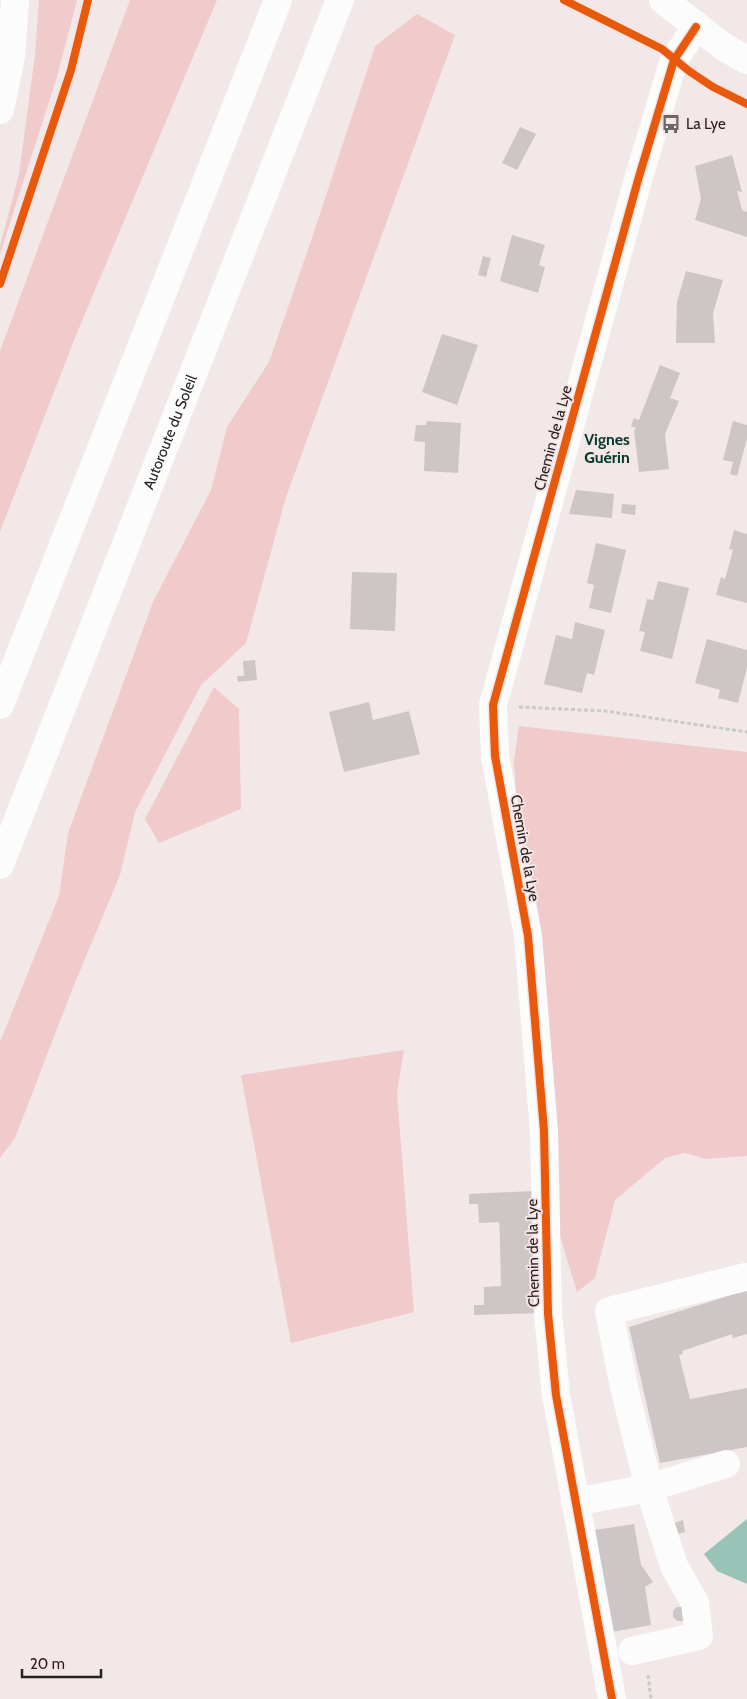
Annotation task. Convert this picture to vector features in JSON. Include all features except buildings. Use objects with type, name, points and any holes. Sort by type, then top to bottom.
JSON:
[{"type":"main road","points":[[0,110],[10,56],[15,0]]},
{"type":"main road","points":[[0,706],[278,0]]},
{"type":"main road","name":"Autoroute du Soleil","points":[[0,865],[340,0]]},
{"type":"main road","points":[[663,0],[696,27],[724,47],[747,60]]},
{"type":"main road","name":"Chemin de la Lye","points":[[612,1699],[556,1395],[548,1314],[544,1131],[528,936],[495,756],[494,705],[641,170],[674,60],[696,27]]},
{"type":"main road","points":[[632,1651],[699,1636],[695,1603],[674,1566],[650,1488],[624,1387],[609,1311],[744,1276]]},
{"type":"main road","points":[[575,1502],[650,1488],[726,1464]]},
{"type":"path","points":[[494,705],[604,711],[747,732]]},
{"type":"shaded area","points":[[39,0],[77,0],[57,77],[0,254],[0,246],[19,174],[35,55]]},
{"type":"shaded area","points":[[130,0],[217,0],[74,340],[0,532],[0,351]]},
{"type":"shaded area","points":[[417,14],[455,35],[286,497],[246,643],[201,685],[135,812],[120,875],[72,990],[15,1138],[0,1158],[0,1042],[59,896],[68,833],[153,602],[211,490],[227,427],[269,362],[375,46]]},
{"type":"shaded area","points":[[214,687],[239,709],[241,809],[159,843],[145,819]]},
{"type":"shaded area","points":[[519,726],[747,752],[747,1156],[705,1159],[685,1153],[665,1158],[615,1200],[595,1278],[577,1292],[560,1236],[550,1065],[517,814],[514,761]]},
{"type":"shaded area","points":[[404,1050],[397,1093],[414,1312],[291,1343],[241,1075]]},
{"type":"shaded area","points":[[747,1519],[747,1584],[717,1571],[704,1554]]},
{"type":"cycle path","points":[[0,284],[71,70],[88,0]]},
{"type":"cycle path","points":[[564,0],[662,49],[689,71],[713,87],[747,104]]},
{"type":"cycle path","points":[[612,1699],[556,1395],[548,1314],[544,1131],[528,936],[495,756],[493,705],[638,180],[674,60],[696,27]]},
{"type":"place","name":"La Lye","points":[[671,124]]},
{"type":"district","name":"Vignes Guérin","points":[[607,448]]}]
